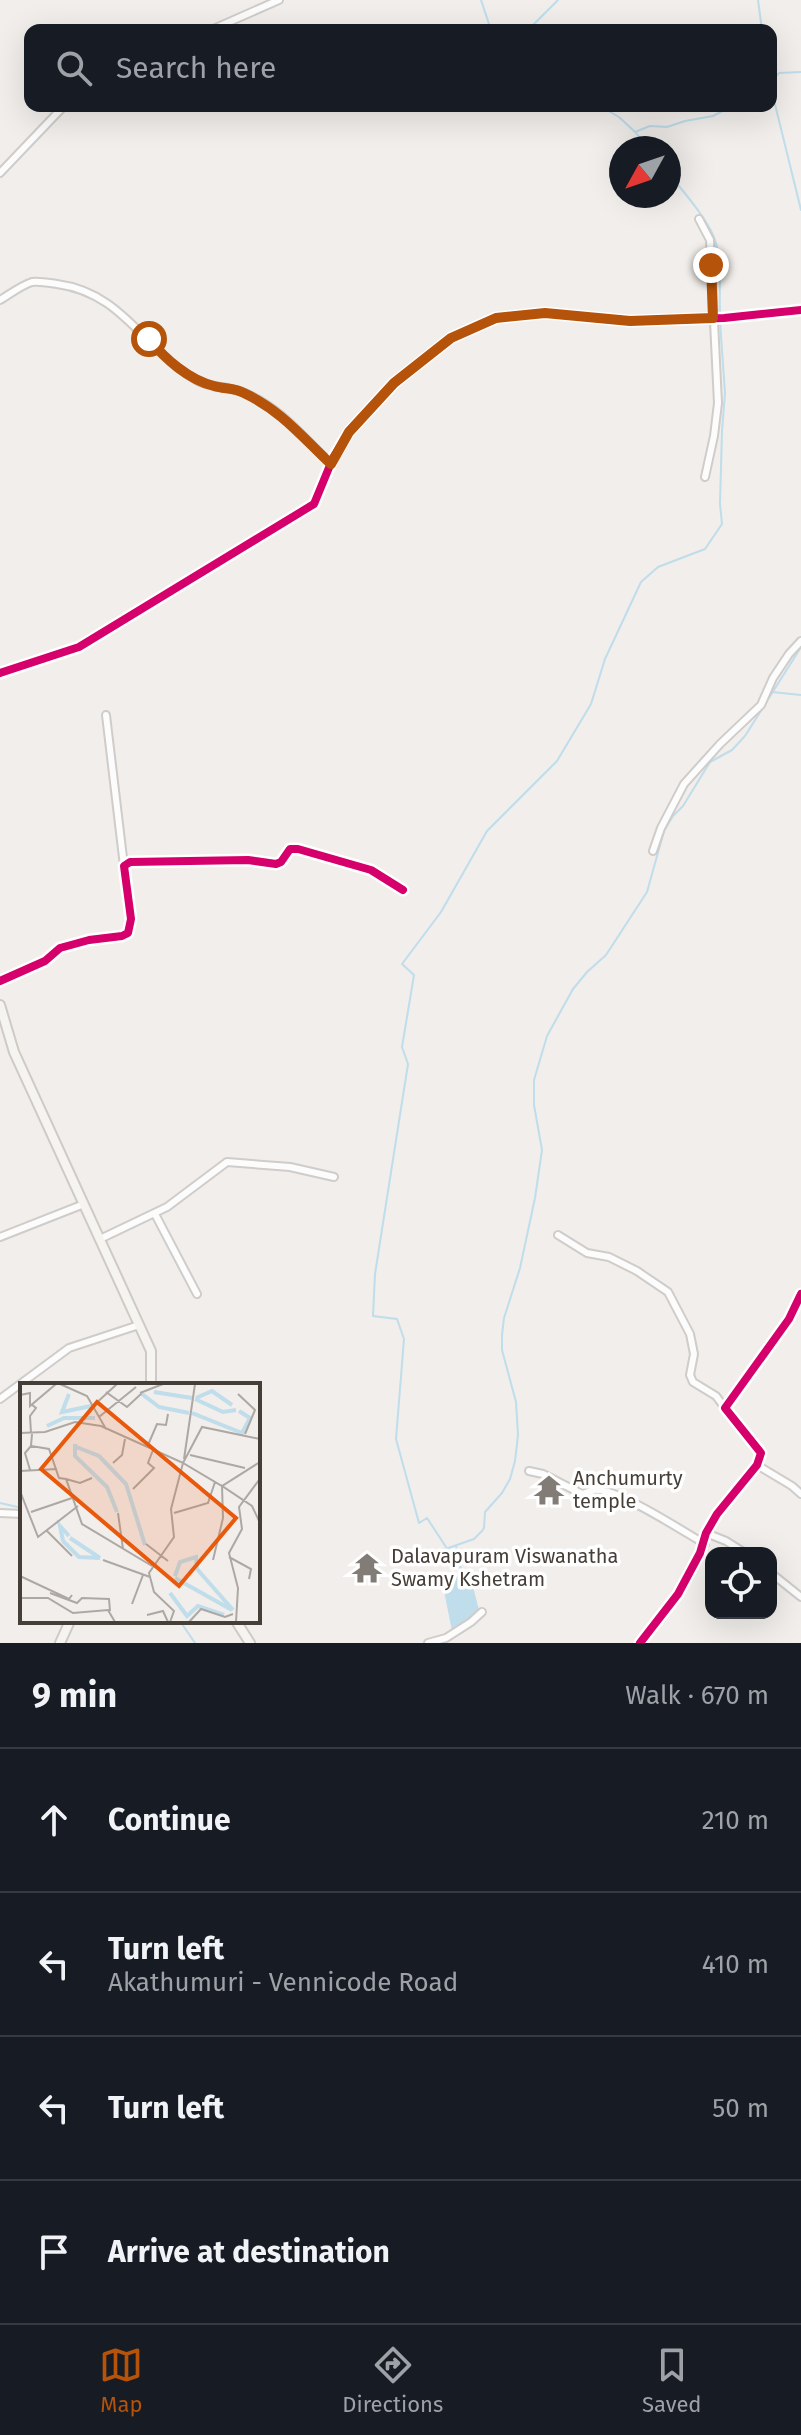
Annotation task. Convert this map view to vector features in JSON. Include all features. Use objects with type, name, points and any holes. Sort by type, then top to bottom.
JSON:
[{"type":"street","points":[[225,24],[279,0]]},
{"type":"street","points":[[0,173],[58,112]]},
{"type":"street","points":[[699,219],[710,240],[718,403],[705,477]]},
{"type":"street","points":[[0,300],[33,282],[80,289],[120,311],[163,356],[201,382],[242,392],[288,420],[331,464]]},
{"type":"street","points":[[0,673],[79,647],[314,504],[349,432],[394,383],[451,338],[496,318],[545,313],[630,321],[801,310]]},
{"type":"street","points":[[653,851],[684,784],[761,705],[773,678],[801,641]]},
{"type":"street","points":[[0,981],[45,961],[60,948],[128,933],[131,919],[106,715]]},
{"type":"street","points":[[124,866],[142,861],[248,860],[276,864],[290,849],[298,849],[371,870],[403,890]]},
{"type":"street","points":[[0,1005],[14,1052],[151,1351],[151,1383]]},
{"type":"street","points":[[0,1042],[10,1038]]},
{"type":"street","points":[[100,1239],[155,1214],[227,1162],[290,1167],[334,1177]]},
{"type":"street","points":[[0,1237],[84,1204]]},
{"type":"street","points":[[155,1214],[197,1294]]},
{"type":"street","points":[[558,1235],[587,1253],[609,1257],[637,1271],[668,1292],[690,1334],[694,1354],[690,1375],[693,1382],[716,1396],[761,1453],[757,1465],[717,1514],[678,1594],[640,1643]]},
{"type":"street","points":[[725,1408],[789,1319],[801,1294]]},
{"type":"street","points":[[24,1383],[69,1348],[139,1325]]},
{"type":"street","points":[[0,1399],[20,1386]]},
{"type":"street","points":[[757,1465],[801,1494]]},
{"type":"street","points":[[529,1471],[543,1474],[582,1494],[595,1490],[612,1494],[660,1517],[705,1544]]},
{"type":"street","points":[[0,1513],[20,1514]]},
{"type":"street","points":[[706,1533],[736,1547]]},
{"type":"street","points":[[777,1578],[801,1597]]},
{"type":"street","points":[[428,1643],[447,1637],[482,1612]]},
{"type":"street","points":[[60,1643],[69,1623]]},
{"type":"street","points":[[237,1623],[250,1643]]},
{"type":"water","points":[[469,1571],[479,1610],[452,1631],[444,1591],[451,1578]]},
{"type":"waterway","points":[[481,0],[489,24]]},
{"type":"waterway","points":[[534,24],[558,0]]},
{"type":"waterway","points":[[758,0],[761,24]]},
{"type":"waterway","points":[[777,75],[801,72]]},
{"type":"waterway","points":[[610,112],[635,132],[650,126],[667,127],[721,112]]},
{"type":"waterway","points":[[777,112],[801,210]]},
{"type":"waterway","points":[[681,189],[709,226],[716,243],[720,313]]},
{"type":"waterway","points":[[446,1547],[427,1518],[419,1523],[396,1439],[404,1339],[397,1319],[373,1316],[375,1274],[408,1064],[402,1047],[414,975],[402,964],[441,912],[487,831],[557,761],[591,704],[605,659],[641,582],[658,567],[705,549],[722,524],[720,504],[725,393],[720,322]]},
{"type":"waterway","points":[[424,1554],[474,1539],[482,1531],[485,1512],[502,1493],[515,1461],[518,1435],[516,1402],[502,1350],[502,1335],[535,1198],[542,1150],[534,1105],[534,1080],[547,1036],[573,989],[606,955],[647,892],[664,831],[673,816],[683,806],[710,762],[732,750],[745,736],[801,647]]},
{"type":"waterway","points":[[772,692],[801,695]]},
{"type":"waterway","points":[[0,1503],[20,1508]]},
{"type":"waterway","points":[[456,1546],[462,1575]]},
{"type":"waterway","points":[[181,1623],[195,1643]]},
{"type":"cycle path","points":[[0,673],[79,647],[314,504],[333,458],[349,432],[394,383],[451,338],[496,318],[545,313],[630,321],[724,318],[801,310]]},
{"type":"cycle path","points":[[0,981],[45,961],[60,948],[128,933],[131,919],[124,866],[130,862],[248,860],[276,864],[290,849],[298,849],[371,870],[403,890]]},
{"type":"cycle path","points":[[640,1643],[678,1594],[717,1514],[757,1465],[761,1453],[725,1408],[789,1319],[801,1294]]},
{"type":"place","name":"Anchumurty temple","points":[[549,1490]]},
{"type":"place","name":"Dalavapuram Viswanatha Swamy Kshetram","points":[[367,1568]]},
{"type":"route","points":[[149,339],[163,356],[201,382],[242,392],[288,420],[331,464],[349,432],[394,383],[451,338],[496,318],[545,313],[630,321],[713,318],[711,265]]}]
